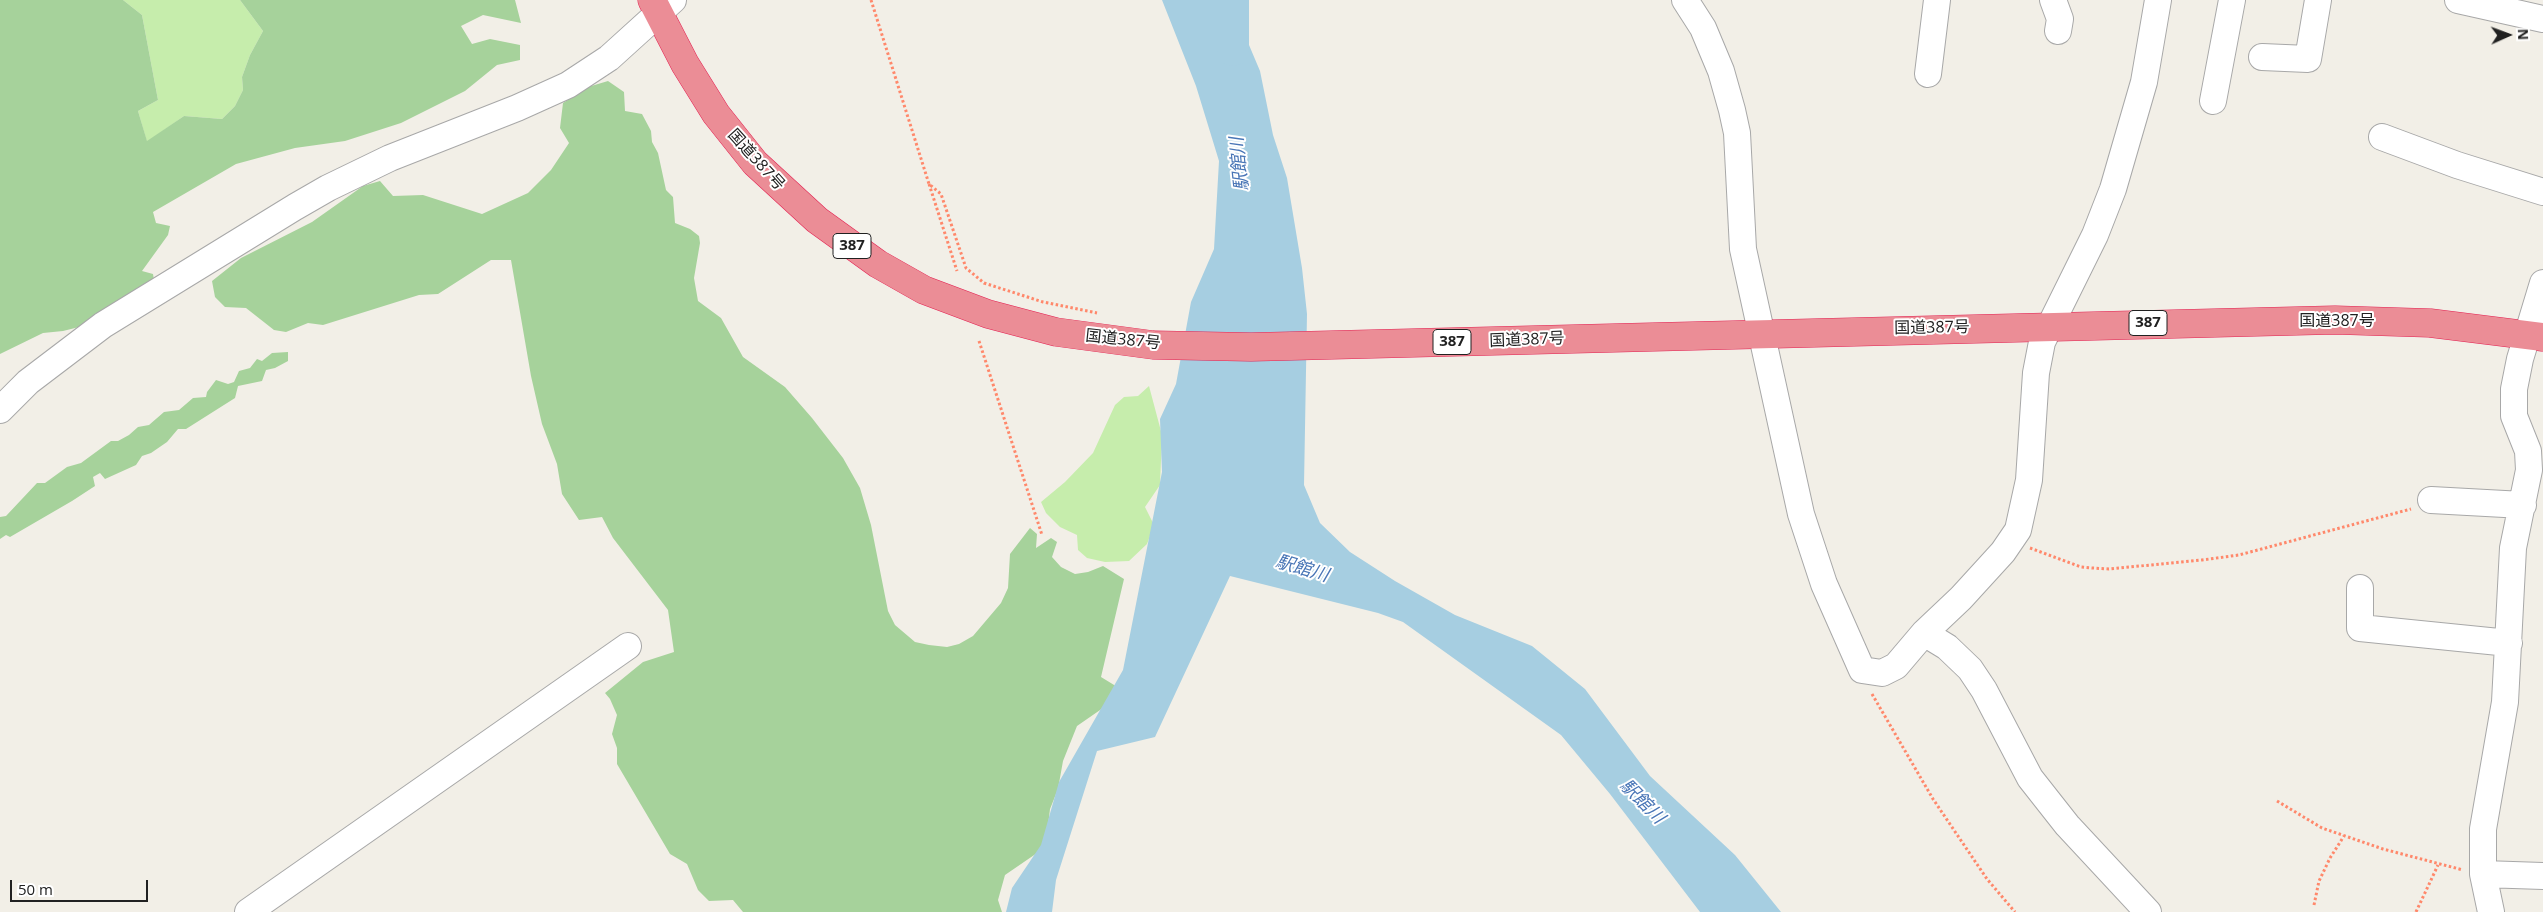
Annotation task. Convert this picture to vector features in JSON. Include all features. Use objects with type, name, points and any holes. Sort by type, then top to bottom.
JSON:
[{"type":"highway","name":"国道387号","points":[[662,6],[701,91],[743,148],[792,199],[863,253],[924,290],[988,314],[1056,332],[1153,345],[1261,347],[2050,325],[2383,320],[2453,325],[2535,336]]},
{"type":"street","points":[[1685,0],[1702,28],[1722,71],[1732,110],[1737,133],[1741,233],[1756,333],[1801,514],[1824,584],[1862,670],[1882,673],[1896,666],[1924,633],[1961,598],[2014,536],[2026,500],[2031,464],[2036,373],[2042,342],[2098,227],[2113,189],[2144,82],[2158,0]]},
{"type":"street","points":[[1928,74],[1937,0]]},
{"type":"street","points":[[2053,0],[2060,19],[2058,31]]},
{"type":"street","points":[[2213,101],[2232,0]]},
{"type":"street","points":[[2262,57],[2308,59],[2318,0]]},
{"type":"street","points":[[2458,0],[2543,20]]},
{"type":"street","points":[[0,410],[28,382],[103,325],[295,207],[382,162],[517,108],[568,85],[609,58],[662,6]]},
{"type":"street","points":[[2382,137],[2457,165],[2543,192]]},
{"type":"street","points":[[2491,912],[2484,874],[2483,829],[2503,726],[2509,643],[2512,558],[2524,505],[2530,458],[2513,408],[2516,379],[2535,336],[2543,283]]},
{"type":"street","points":[[2431,500],[2461,500],[2524,505]]},
{"type":"street","points":[[2360,588],[2360,628],[2509,643]]},
{"type":"street","points":[[1924,633],[1947,647],[1970,669],[1984,690],[2030,778],[2067,825],[2148,912]]},
{"type":"street","points":[[248,912],[628,646]]},
{"type":"street","points":[[2484,874],[2543,876]]},
{"type":"path","points":[[871,0],[956,271]]},
{"type":"path","points":[[929,184],[941,194],[966,268],[973,276],[984,283],[1043,302],[1102,314]]},
{"type":"path","points":[[979,341],[1042,535]]},
{"type":"path","points":[[2014,536],[2022,546],[2081,567],[2122,568],[2238,555],[2430,505],[2431,500]]},
{"type":"path","points":[[1862,670],[1889,727],[1933,800],[1987,879],[2015,912]]},
{"type":"path","points":[[2277,801],[2309,822],[2344,836],[2438,865],[2484,874]]},
{"type":"path","points":[[2314,905],[2319,881],[2330,858],[2344,836]]},
{"type":"path","points":[[2416,912],[2438,865]]},
{"type":"green space","points":[[0,0],[123,0],[142,15],[158,100],[138,111],[147,141],[184,116],[222,119],[235,106],[243,90],[242,77],[250,55],[263,31],[240,0],[515,0],[521,23],[483,15],[461,26],[472,44],[490,39],[520,45],[520,60],[497,65],[465,91],[401,123],[345,141],[295,148],[236,164],[153,212],[156,223],[170,226],[168,235],[142,271],[153,274],[154,280],[83,326],[43,333],[0,354]]},
{"type":"green space","points":[[123,0],[240,0],[263,31],[250,55],[242,77],[243,90],[235,106],[222,119],[184,116],[147,142],[138,111],[158,100],[142,15]]},
{"type":"green space","points":[[608,81],[624,92],[625,111],[642,114],[651,131],[652,142],[658,153],[666,190],[673,197],[675,223],[690,229],[699,236],[700,243],[694,278],[698,301],[721,318],[743,357],[785,387],[812,418],[843,458],[860,488],[871,525],[888,611],[895,625],[915,642],[929,645],[947,647],[959,644],[973,636],[1001,603],[1008,588],[1010,554],[1030,528],[1037,534],[1036,548],[1051,538],[1057,542],[1052,557],[1061,567],[1075,574],[1088,572],[1103,566],[1124,579],[1101,677],[1119,688],[1103,708],[1077,726],[1063,761],[1058,789],[1050,809],[1047,834],[1040,851],[1005,875],[998,900],[1002,912],[743,912],[733,900],[709,901],[698,890],[687,864],[670,854],[617,764],[617,748],[612,734],[617,715],[610,699],[605,693],[643,662],[674,652],[668,610],[613,538],[602,517],[579,520],[562,494],[557,464],[542,424],[531,376],[511,260],[491,260],[438,294],[419,295],[323,325],[308,323],[286,332],[274,330],[246,308],[225,307],[215,297],[212,281],[241,258],[312,222],[363,186],[380,181],[393,196],[423,195],[482,214],[528,193],[551,170],[569,143],[560,128],[563,103],[588,87]]},
{"type":"green space","points":[[288,352],[288,361],[275,368],[266,370],[262,381],[238,386],[235,398],[186,429],[178,429],[167,442],[151,453],[142,456],[136,465],[105,479],[100,473],[93,477],[95,486],[10,537],[6,535],[0,539],[0,517],[6,516],[37,483],[45,483],[67,467],[81,463],[111,441],[118,441],[138,427],[149,425],[164,412],[179,410],[193,398],[206,397],[207,392],[216,380],[228,384],[234,382],[239,371],[250,368],[257,359],[262,361],[272,353]]},
{"type":"green space","points":[[1149,386],[1162,435],[1160,485],[1145,507],[1154,525],[1147,544],[1129,561],[1105,562],[1087,558],[1078,550],[1077,535],[1060,527],[1046,513],[1041,502],[1065,482],[1093,453],[1115,405],[1124,397],[1138,396]]},
{"type":"water","points":[[1162,0],[1230,0],[1260,71],[1273,135],[1287,178],[1302,268],[1307,314],[1304,485],[1320,523],[1350,552],[1395,581],[1455,615],[1532,646],[1585,689],[1650,776],[1735,855],[1781,912],[1700,912],[1610,794],[1561,735],[1403,622],[1378,613],[1230,576],[1155,737],[1097,751],[1056,880],[1052,912],[1006,912],[1012,888],[1041,845],[1059,782],[1123,670],[1162,472],[1160,419],[1176,384],[1191,302],[1214,249],[1219,161],[1196,86]]},
{"type":"waterway","name":"駅館川","points":[[1233,0],[1233,50]]}]
